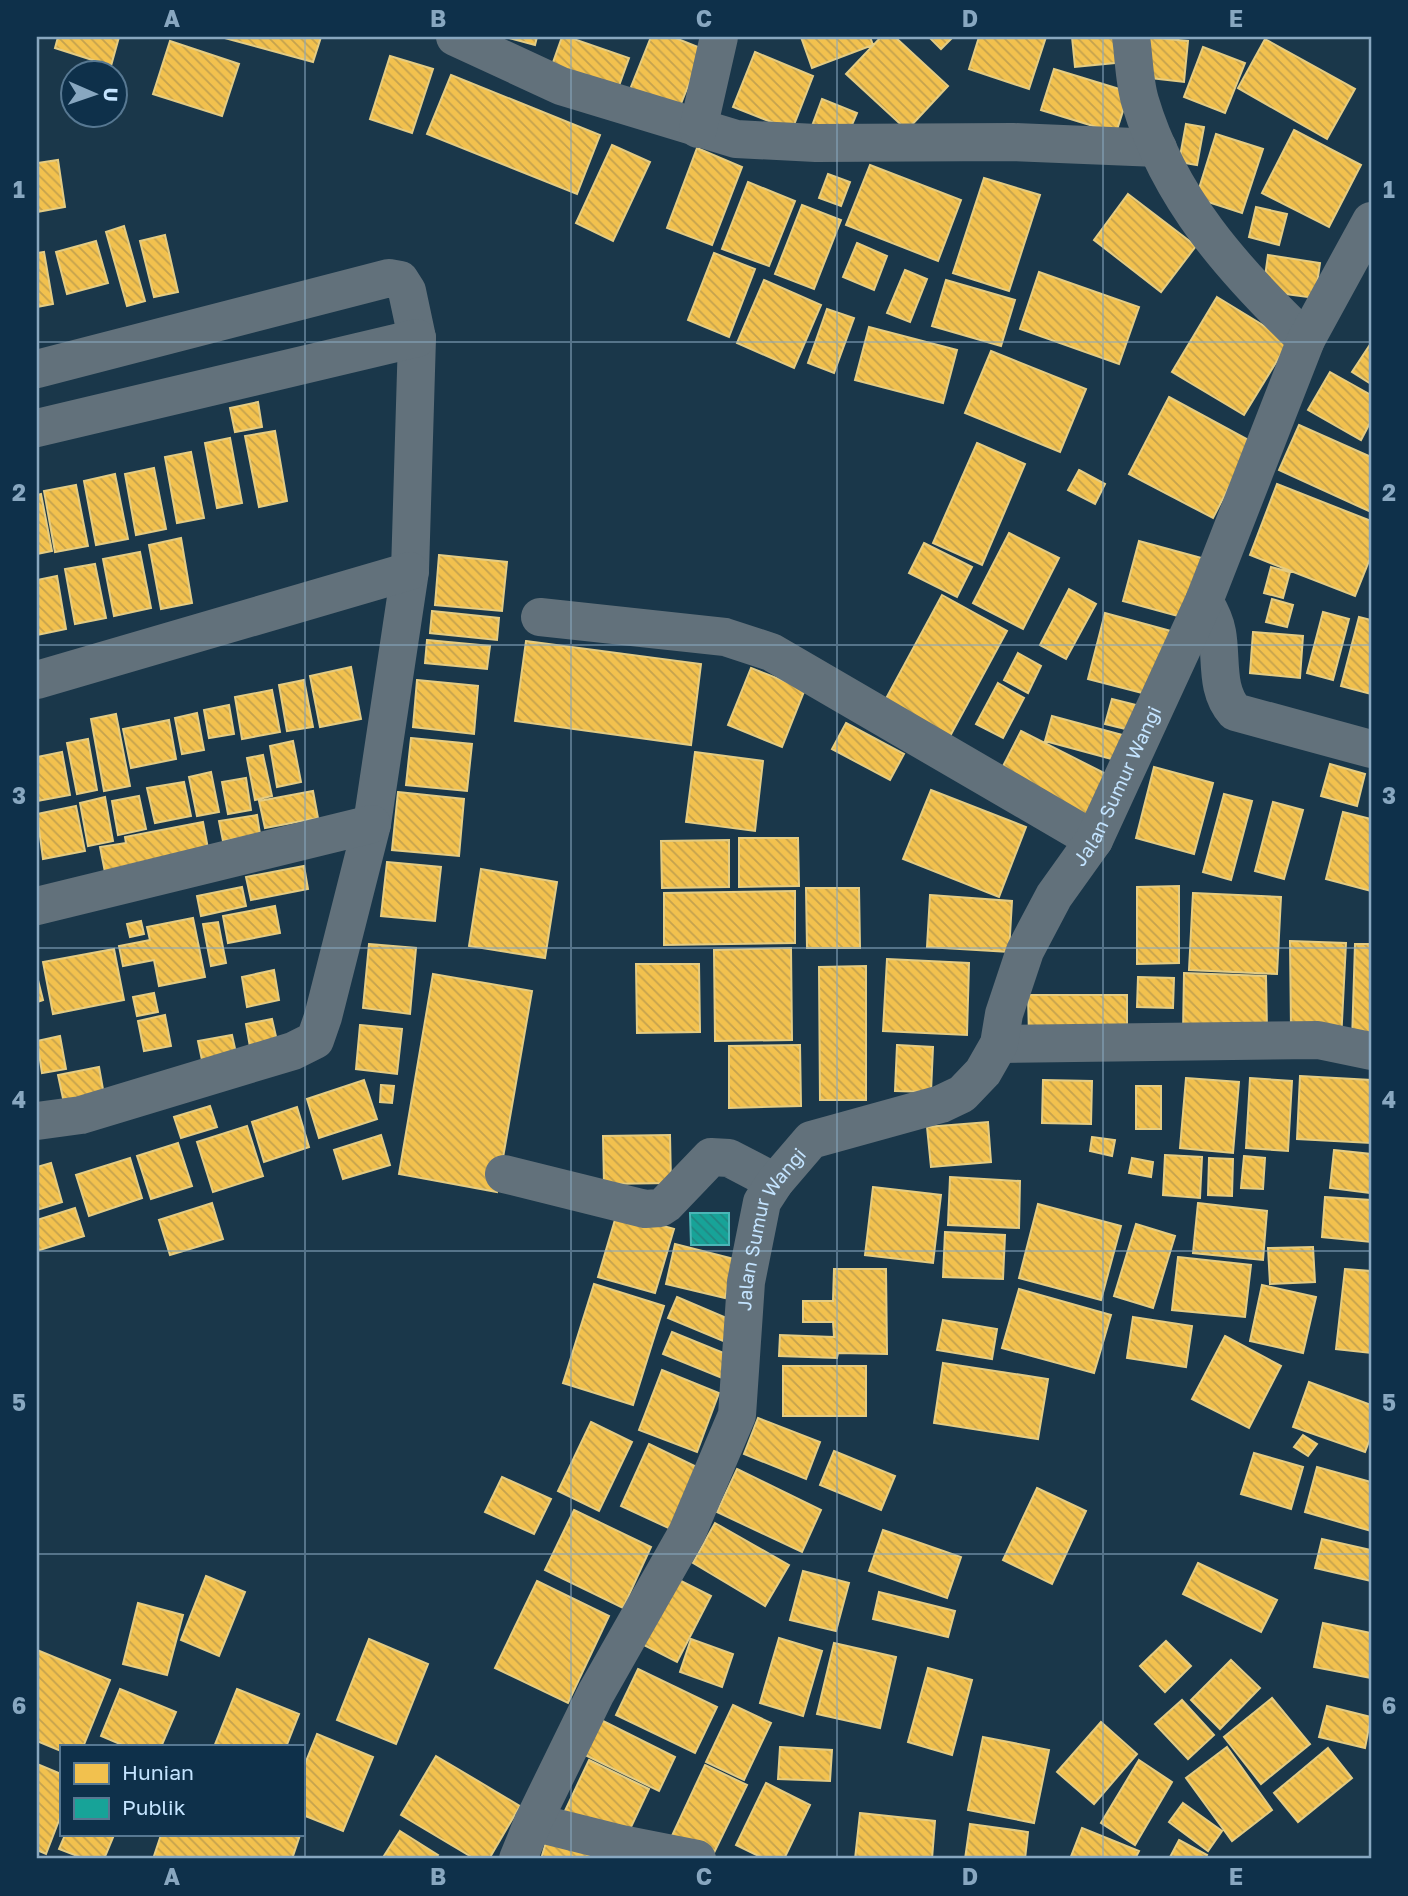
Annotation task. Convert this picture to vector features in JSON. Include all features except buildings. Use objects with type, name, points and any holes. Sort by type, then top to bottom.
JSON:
[{"type":"street","points":[[455,37],[561,86],[736,139],[816,143],[1013,142],[1157,148]]},
{"type":"street","points":[[698,129],[719,37]]},
{"type":"street","points":[[1131,37],[1139,99],[1157,148],[1189,209],[1259,296],[1306,340]]},
{"type":"street","name":"Jalan Sumur Wangi","points":[[518,1859],[533,1822],[596,1693],[687,1533],[737,1415],[746,1282],[762,1202],[775,1182],[811,1140],[941,1104],[962,1094],[983,1072],[999,1044],[1004,1014],[1025,951],[1054,896],[1094,840],[1204,601],[1306,340],[1371,221]]},
{"type":"street","points":[[37,369],[389,278],[400,280],[407,290],[417,338],[411,571],[372,824],[323,1017],[314,1040],[293,1051],[94,1111],[37,1121]]},
{"type":"street","points":[[37,428],[417,338]]},
{"type":"street","points":[[37,680],[411,571]]},
{"type":"street","points":[[1204,601],[1217,630],[1222,689],[1226,703],[1235,712],[1371,749]]},
{"type":"street","points":[[540,617],[725,637],[771,652],[1094,840]]},
{"type":"street","points":[[37,906],[372,824]]},
{"type":"street","points":[[999,1044],[1318,1040],[1371,1051]]},
{"type":"street","points":[[504,1174],[654,1209],[660,1208],[674,1196],[691,1175],[711,1157],[729,1157],[775,1182]]},
{"type":"street","points":[[533,1822],[697,1859]]}]
